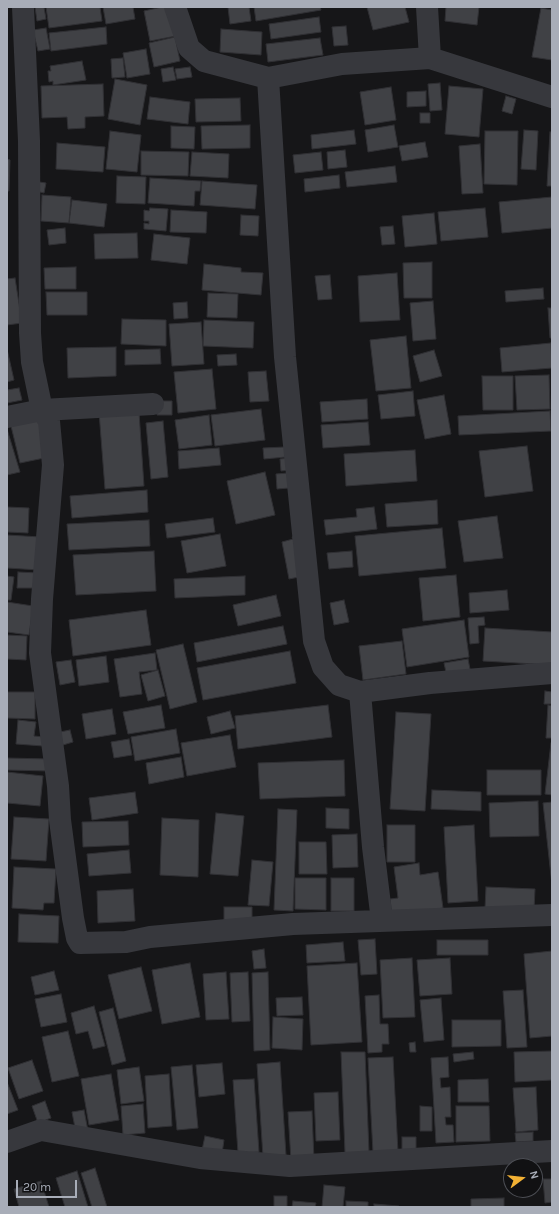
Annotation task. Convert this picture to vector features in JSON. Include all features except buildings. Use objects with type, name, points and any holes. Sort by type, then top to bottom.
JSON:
[{"type":"street","points":[[23,7],[29,141],[30,333],[32,362],[42,410],[49,421],[53,465],[42,599],[40,653],[58,786],[60,820],[77,938],[80,943],[126,942],[150,937],[293,924],[552,915]]},
{"type":"street","points":[[175,7],[189,48],[204,61],[268,78],[342,64],[430,58],[552,97]]},
{"type":"street","points":[[427,7],[430,58]]},
{"type":"street","points":[[268,78],[285,357],[314,641],[323,666],[339,685],[360,692],[430,683],[552,673]]},
{"type":"street","points":[[7,417],[42,410],[153,404]]},
{"type":"street","points":[[360,692],[373,847],[382,921]]},
{"type":"street","points":[[7,1142],[41,1130],[200,1158],[290,1166],[552,1151]]}]
